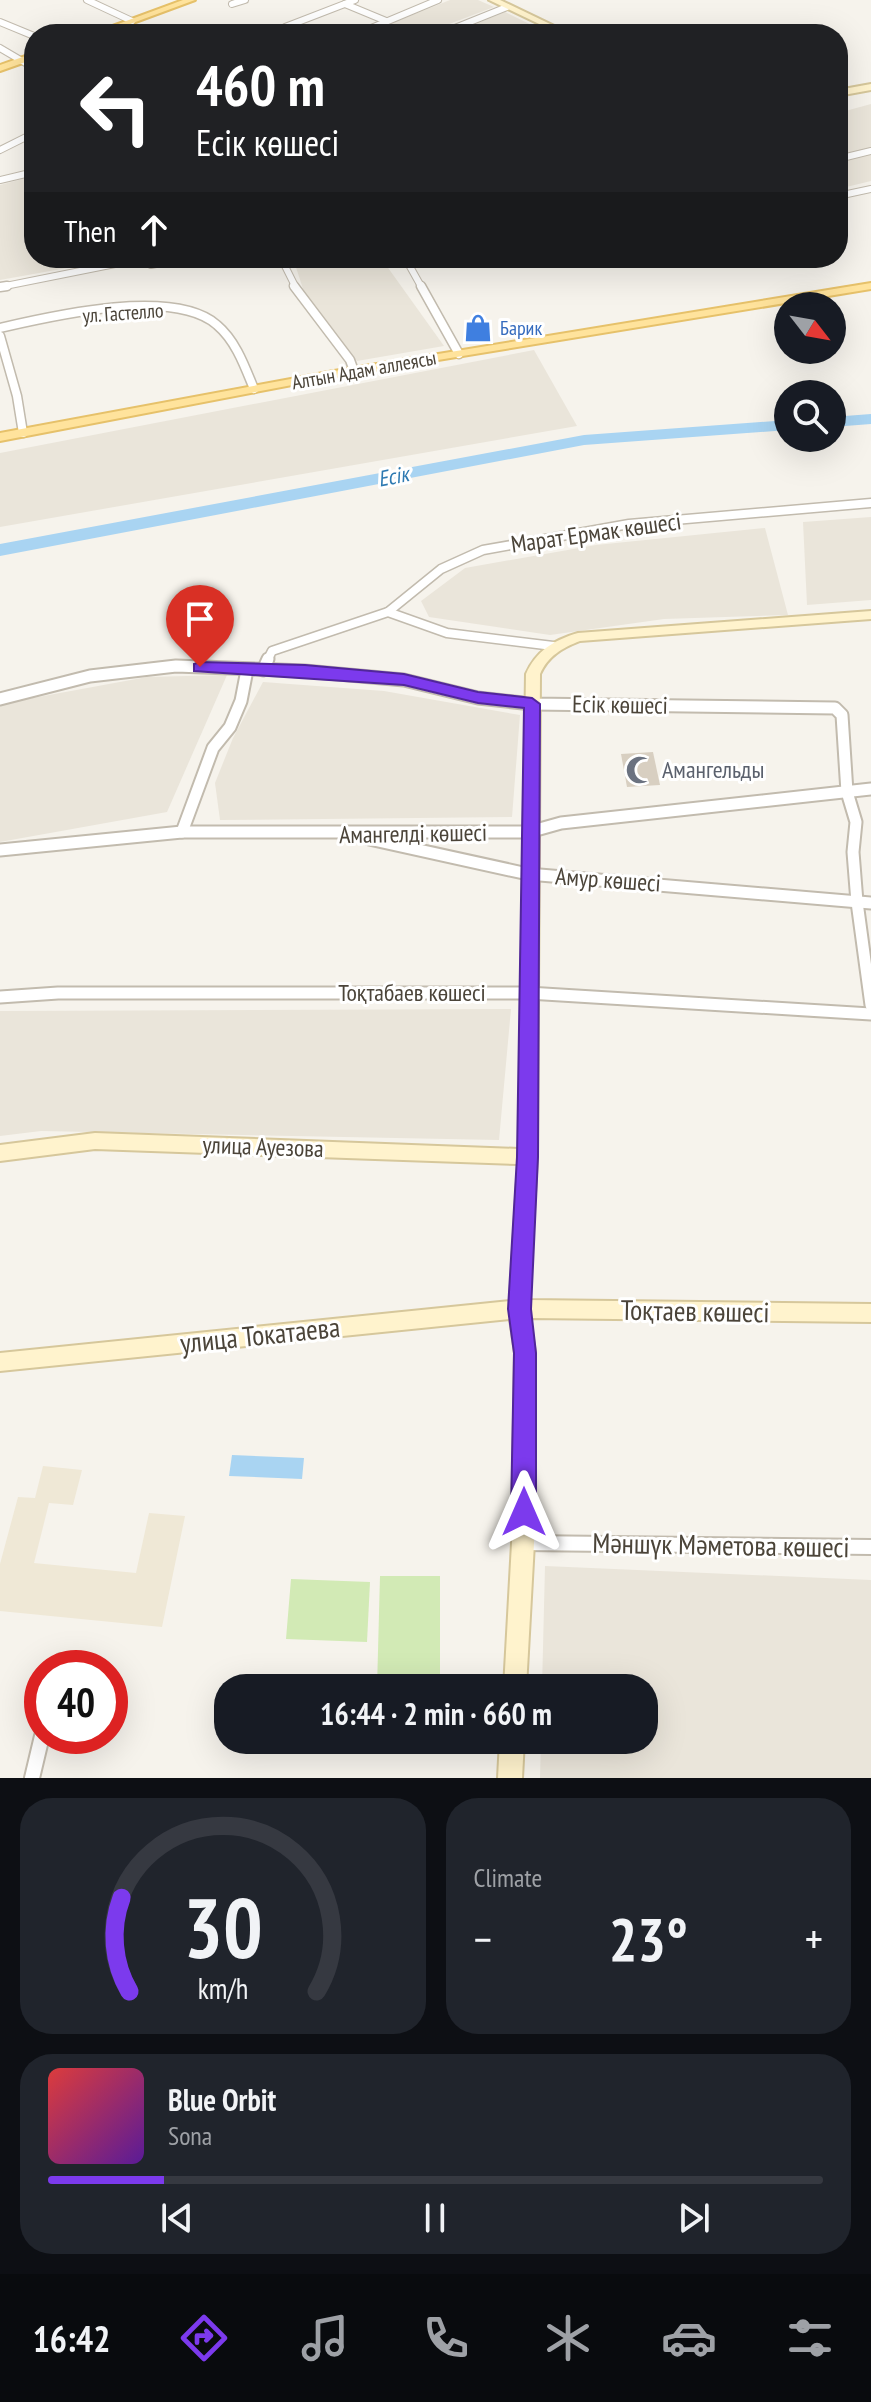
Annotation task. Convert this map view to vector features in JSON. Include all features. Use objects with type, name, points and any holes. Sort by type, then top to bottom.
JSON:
[{"type":"main road","points":[[124,24],[191,0]]},
{"type":"main road","points":[[0,68],[24,59]]},
{"type":"main road","name":"Алтын Адам аллеясы","points":[[0,437],[354,371],[871,286]]},
{"type":"street","points":[[87,0],[132,21]]},
{"type":"street","points":[[232,4],[245,0]]},
{"type":"street","points":[[293,24],[355,0]]},
{"type":"street","points":[[380,24],[438,0]]},
{"type":"street","points":[[493,0],[545,24]]},
{"type":"street","points":[[345,4],[386,21]]},
{"type":"street","points":[[465,24],[507,7]]},
{"type":"street","points":[[0,22],[24,32]]},
{"type":"street","points":[[0,48],[24,64]]},
{"type":"street","points":[[848,91],[871,87]]},
{"type":"street","points":[[0,150],[24,138]]},
{"type":"street","points":[[848,157],[871,151]]},
{"type":"street","points":[[0,180],[24,174]]},
{"type":"street","points":[[848,194],[871,189]]},
{"type":"street","points":[[0,287],[90,268]]},
{"type":"street","points":[[284,268],[287,276],[350,360],[354,371]]},
{"type":"street","points":[[411,268],[459,354]]},
{"type":"street","name":"ул. Гастелло","points":[[0,328],[39,319],[97,312],[160,307],[192,312],[209,318],[221,330],[239,356],[254,389]]},
{"type":"street","points":[[0,336],[11,385],[20,406],[23,433]]},
{"type":"street","name":"Марат Ермак көшесі","points":[[388,612],[441,569],[483,550],[629,524],[871,503]]},
{"type":"street","points":[[263,670],[272,651],[388,612],[410,625],[440,632],[553,646]]},
{"type":"street","points":[[516,1674],[523,1543],[525,1353],[519,1309],[528,1157],[528,874],[533,674],[538,661],[553,646],[578,637],[871,615]]},
{"type":"street","name":"Есік көшесі","points":[[0,699],[138,668],[263,670],[404,680],[478,698],[532,704],[835,708],[842,715],[847,792]]},
{"type":"street","points":[[182,832],[213,748],[230,727],[241,701],[247,670]]},
{"type":"street","name":"Амангелді көшесі","points":[[0,850],[182,832],[348,835],[529,832],[561,823],[871,789]]},
{"type":"street","points":[[847,792],[856,822],[853,852],[857,902],[871,1005]]},
{"type":"street","name":"Амур көшесі","points":[[348,835],[528,874],[871,903]]},
{"type":"street","name":"Тоқтабаев көшесі","points":[[0,997],[58,993],[528,993],[871,1014]]},
{"type":"street","name":"улица Ауезова","points":[[0,1153],[95,1141],[528,1157]]},
{"type":"street","name":"Тоқтаев көшесі","points":[[519,1309],[871,1313]]},
{"type":"street","name":"улица Токатаева","points":[[0,1362],[519,1309]]},
{"type":"street","name":"Мәншүк Мәметова көшесі","points":[[523,1543],[871,1547]]},
{"type":"street","points":[[32,1778],[38,1754]]},
{"type":"street","points":[[510,1778],[511,1754]]},
{"type":"shaded area","points":[[450,0],[478,0],[494,7],[449,24],[390,24]]},
{"type":"shaded area","points":[[505,12],[530,24],[476,24]]},
{"type":"shaded area","points":[[871,104],[871,181],[848,187],[848,110]]},
{"type":"shaded area","points":[[24,179],[24,268],[67,268],[0,280],[0,185]]},
{"type":"shaded area","points":[[296,268],[388,268],[444,346],[357,361],[304,292]]},
{"type":"shaded area","points":[[534,350],[577,426],[0,527],[0,453]]},
{"type":"shaded area","points":[[871,517],[871,600],[807,605],[803,522]]},
{"type":"shaded area","points":[[765,528],[788,615],[664,619],[550,635],[429,617],[421,601],[465,568],[596,545]]},
{"type":"shaded area","points":[[227,675],[167,812],[0,842],[0,704],[147,677]]},
{"type":"shaded area","points":[[263,682],[384,691],[520,715],[512,817],[220,820],[215,783],[233,738]]},
{"type":"shaded area","points":[[511,1009],[499,1140],[41,1131],[0,1136],[0,1011]]},
{"type":"shaded area","points":[[43,1466],[82,1470],[73,1505],[49,1503],[34,1563],[136,1573],[149,1513],[185,1516],[162,1627],[0,1611],[0,1564],[18,1497],[35,1498]]},
{"type":"shaded area","points":[[545,1566],[871,1580],[871,1778],[540,1778],[541,1754],[658,1754],[658,1674],[542,1674]]},
{"type":"green space","points":[[380,1576],[440,1576],[440,1674],[377,1674]]},
{"type":"green space","points":[[291,1579],[370,1582],[367,1642],[286,1639]]},
{"type":"water","points":[[232,1455],[304,1458],[302,1479],[229,1476]]},
{"type":"building","name":"Амангельды","points":[[653,752],[660,785],[627,787],[621,754]]},
{"type":"waterway","name":"Есік","points":[[846,421],[871,419]]},
{"type":"waterway","name":"Есік","points":[[0,550],[584,440],[774,426]]},
{"type":"place","name":"Барик","points":[[478,328]]},
{"type":"place","name":"Амангельды","points":[[640,770]]},
{"type":"route","points":[[200,667],[305,671],[404,680],[478,698],[532,704],[528,874],[528,1157],[519,1309],[525,1353],[524,1512]]}]
